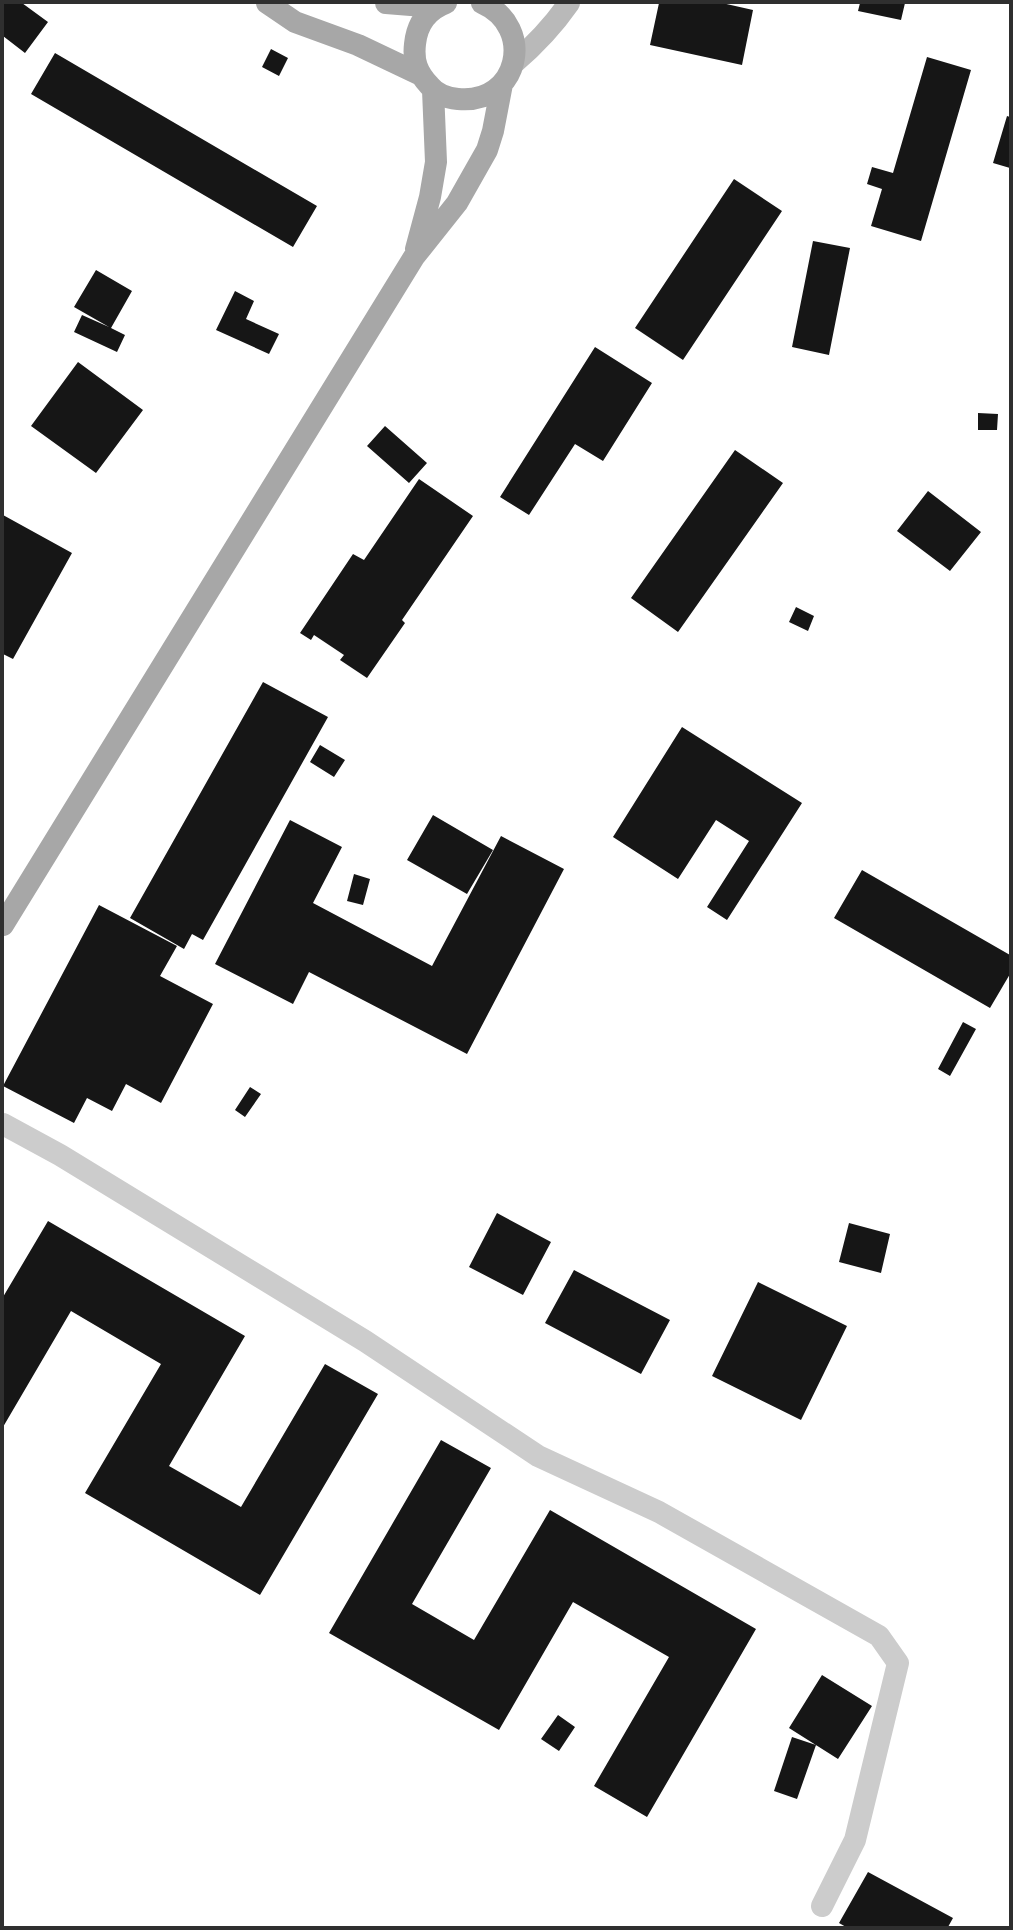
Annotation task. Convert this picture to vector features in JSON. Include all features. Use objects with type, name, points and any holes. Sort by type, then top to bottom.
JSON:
[{"type":"main road","points":[[267,3],[295,22],[358,45],[419,74]]},
{"type":"main road","points":[[386,3],[441,5]]},
{"type":"main road","points":[[482,3],[494,8],[509,25],[514,42],[514,63]]},
{"type":"main road","points":[[441,5],[423,19],[416,37],[413,57],[419,74],[433,90],[448,98],[471,100],[492,94],[502,84],[514,63],[539,40],[558,19],[569,3]]},
{"type":"main road","points":[[3,925],[414,258],[457,204],[487,150],[493,131],[502,84]]},
{"type":"main road","points":[[414,258],[430,197],[436,162],[433,90]]},
{"type":"street","points":[[3,1124],[60,1155],[365,1341],[538,1456],[659,1512],[878,1636],[898,1663],[855,1840],[822,1906]]},
{"type":"building","points":[[3,3],[22,3],[48,22],[25,53],[3,36]]},
{"type":"building","points":[[659,3],[722,3],[753,10],[742,65],[650,45]]},
{"type":"building","points":[[860,3],[905,3],[901,20],[858,11]]},
{"type":"building","points":[[271,49],[288,58],[279,76],[262,67]]},
{"type":"building","points":[[55,53],[317,206],[293,247],[31,94]]},
{"type":"building","points":[[927,57],[971,70],[921,241],[871,226],[882,189],[867,184],[872,167],[893,173]]},
{"type":"building","points":[[1007,116],[1010,117],[1010,168],[993,163]]},
{"type":"building","points":[[734,179],[782,211],[683,360],[635,328]]},
{"type":"building","points":[[813,241],[850,248],[829,355],[792,347]]},
{"type":"building","points":[[96,270],[132,291],[111,328],[125,335],[117,352],[74,332],[82,315],[109,327],[74,307]]},
{"type":"building","points":[[235,291],[254,301],[246,319],[279,334],[269,354],[216,330]]},
{"type":"building","points":[[595,347],[652,383],[603,461],[575,444],[529,515],[500,497]]},
{"type":"building","points":[[78,362],[143,410],[96,473],[31,426]]},
{"type":"building","points":[[978,413],[998,414],[997,430],[978,430]]},
{"type":"building","points":[[385,426],[427,463],[409,483],[367,446]]},
{"type":"building","points":[[735,450],[783,483],[678,632],[631,598]]},
{"type":"building","points":[[419,479],[473,516],[402,620],[405,623],[367,678],[340,660],[344,655],[314,635],[311,640],[300,633],[353,554],[364,560]]},
{"type":"building","points":[[928,491],[981,532],[950,571],[897,531]]},
{"type":"building","points":[[3,515],[72,553],[13,659],[3,654]]},
{"type":"building","points":[[796,607],[814,616],[808,631],[789,622]]},
{"type":"building","points":[[263,682],[328,717],[203,940],[192,934],[184,949],[130,918]]},
{"type":"building","points":[[682,727],[802,803],[727,920],[707,907],[749,841],[716,820],[678,879],[613,837]]},
{"type":"building","points":[[320,745],[345,760],[334,777],[310,762]]},
{"type":"building","points":[[433,815],[493,850],[467,894],[407,860]]},
{"type":"building","points":[[290,820],[342,847],[313,903],[432,966],[501,836],[564,869],[467,1054],[309,972],[293,1004],[215,964]]},
{"type":"building","points":[[862,870],[1010,955],[1010,974],[990,1008],[834,918]]},
{"type":"building","points":[[354,874],[370,879],[363,905],[347,901]]},
{"type":"building","points":[[99,905],[177,946],[160,976],[213,1004],[161,1103],[126,1084],[112,1111],[87,1098],[74,1123],[3,1086]]},
{"type":"building","points":[[963,1022],[976,1029],[950,1076],[938,1069]]},
{"type":"building","points":[[250,1087],[261,1094],[245,1117],[235,1110]]},
{"type":"building","points":[[497,1213],[551,1242],[523,1295],[469,1267]]},
{"type":"building","points":[[48,1221],[245,1336],[169,1466],[241,1507],[325,1364],[378,1394],[260,1595],[85,1493],[161,1364],[71,1311],[3,1427],[3,1297]]},
{"type":"building","points":[[849,1223],[890,1234],[881,1273],[839,1262]]},
{"type":"building","points":[[574,1270],[670,1320],[641,1374],[545,1323]]},
{"type":"building","points":[[758,1282],[847,1326],[801,1420],[712,1376]]},
{"type":"building","points":[[441,1440],[491,1468],[412,1604],[474,1640],[550,1510],[756,1629],[647,1817],[594,1786],[669,1657],[573,1602],[499,1730],[329,1633]]},
{"type":"building","points":[[822,1675],[872,1706],[838,1759],[789,1728]]},
{"type":"building","points":[[558,1715],[575,1727],[559,1751],[541,1739]]},
{"type":"building","points":[[792,1737],[816,1745],[797,1799],[774,1791]]},
{"type":"building","points":[[868,1872],[953,1918],[948,1927],[846,1927],[839,1923]]}]
